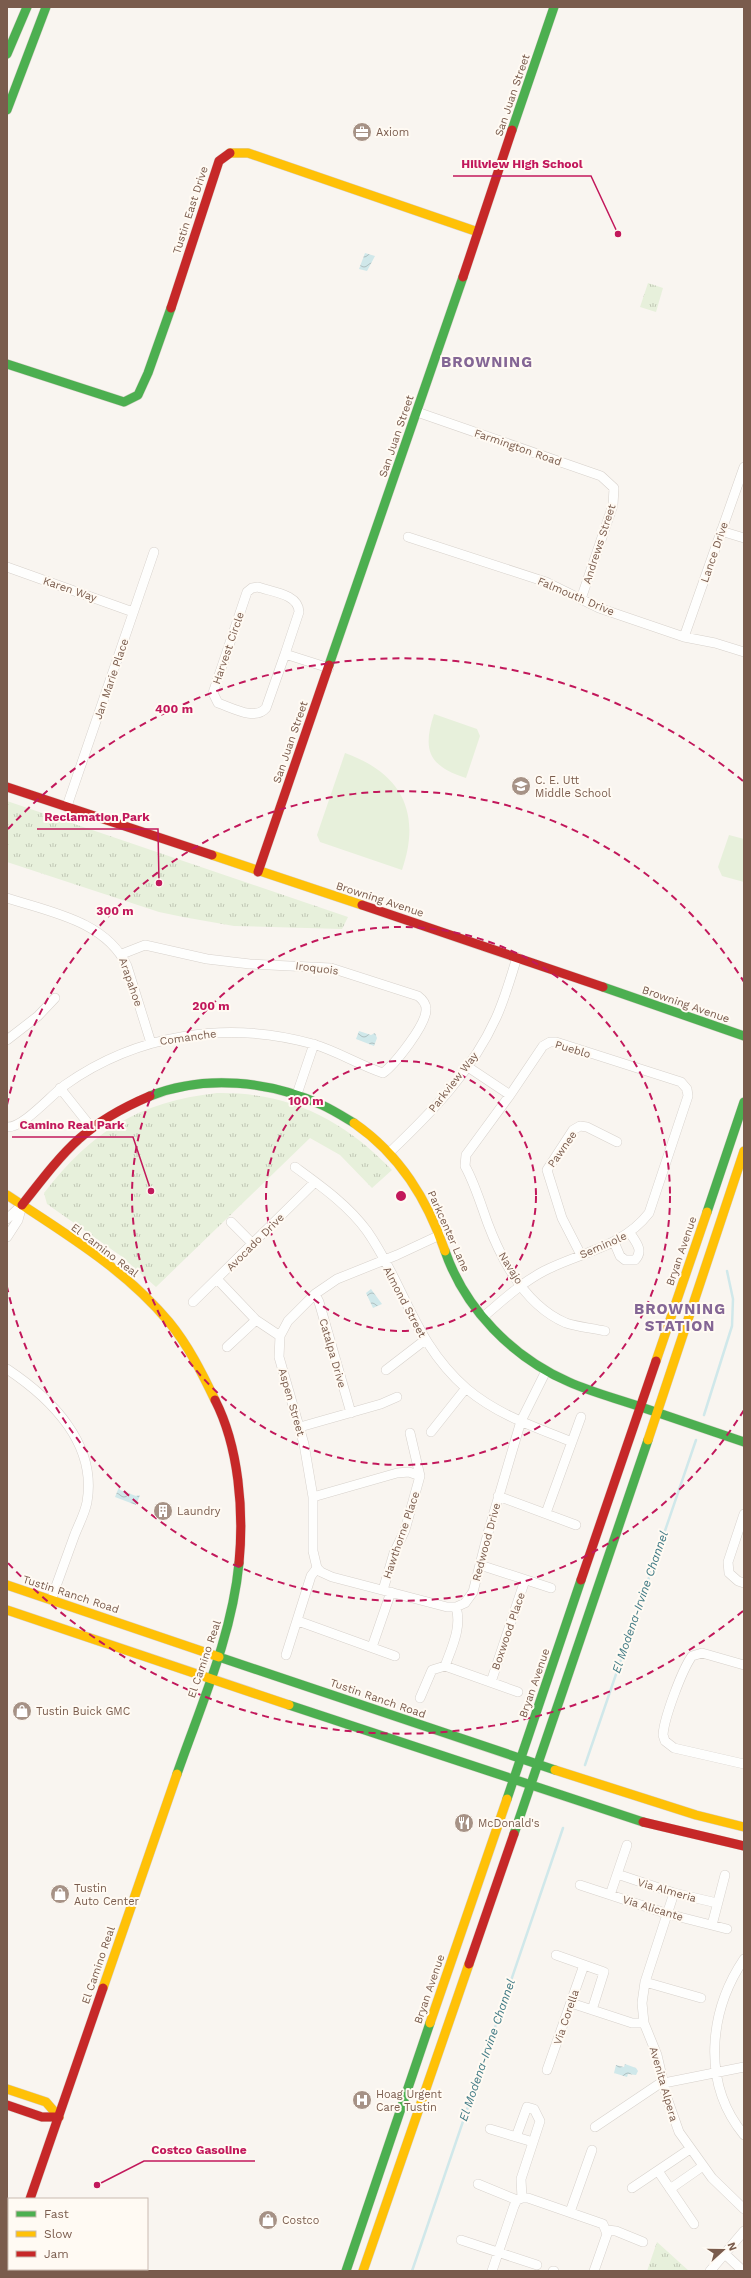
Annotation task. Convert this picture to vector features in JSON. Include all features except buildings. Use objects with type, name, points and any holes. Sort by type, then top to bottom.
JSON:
[{"type":"main road","points":[[7,54],[27,7]]},
{"type":"main road","points":[[7,110],[46,7]]},
{"type":"main road","name":"San Juan Street","points":[[258,872],[417,412],[554,7]]},
{"type":"main road","name":"Tustin East Drive","points":[[7,364],[117,401],[124,402],[138,395],[148,373],[177,290],[219,161],[226,154],[236,151],[248,153],[478,232]]},
{"type":"main road","name":"Browning Avenue","points":[[7,787],[68,806],[258,872],[517,957],[744,1036]]},
{"type":"main road","name":"Parkcenter Lane","points":[[22,1205],[65,1151],[91,1127],[141,1099],[192,1084],[241,1082],[273,1087],[297,1094],[343,1114],[365,1130],[390,1152],[414,1184],[432,1216],[458,1282],[482,1317],[514,1349],[546,1371],[569,1382],[744,1442]]},
{"type":"main road","name":"Bryan Avenue","points":[[346,2271],[744,1102]]},
{"type":"main road","points":[[363,2271],[538,1764],[744,1151]]},
{"type":"main road","name":"El Camino Real","points":[[7,1196],[102,1260],[163,1315],[191,1354],[221,1412],[234,1457],[241,1499],[243,1534],[232,1613],[219,1656],[30,2198]]},
{"type":"main road","name":"Tustin Ranch Road","points":[[7,1585],[521,1759],[696,1815],[744,1827]]},
{"type":"main road","points":[[7,1610],[211,1678],[378,1736],[640,1822],[698,1837],[744,1846]]},
{"type":"main road","points":[[7,2089],[46,2102],[59,2117]]},
{"type":"main road","points":[[7,2105],[42,2117],[59,2117]]},
{"type":"street","name":"Farmington Road","points":[[417,412],[602,476],[614,488]]},
{"type":"street","name":"Lance Drive","points":[[684,637],[744,467]]},
{"type":"street","name":"Andrews Street","points":[[581,599],[614,506],[614,488]]},
{"type":"street","points":[[721,531],[744,538]]},
{"type":"street","name":"Falmouth Drive","points":[[408,537],[546,582],[599,608],[684,637],[715,643],[744,652]]},
{"type":"street","name":"Jan Marie Place","points":[[68,806],[154,552]]},
{"type":"street","name":"Karen Way","points":[[7,567],[133,612]]},
{"type":"street","name":"Harvest Circle","points":[[258,587],[295,599],[299,605],[299,612],[285,654],[266,708],[261,713],[255,715],[218,703],[214,698],[213,693],[215,686],[246,592],[252,588],[258,587]]},
{"type":"street","points":[[285,654],[329,668]]},
{"type":"street","name":"Arapahoe","points":[[7,898],[89,926],[113,943],[122,954],[127,966],[151,1043]]},
{"type":"street","name":"Iroquois","points":[[122,954],[145,945],[207,959],[250,964],[331,968],[418,996],[426,1007],[422,1023],[395,1063],[383,1073]]},
{"type":"street","name":"Parkview Way","points":[[390,1152],[440,1102],[468,1067],[496,1017],[517,957]]},
{"type":"street","points":[[7,1040],[38,1016],[56,998]]},
{"type":"street","name":"Comanche","points":[[9,1127],[20,1125],[60,1088],[88,1070],[116,1056],[151,1043],[192,1034],[242,1032],[270,1035],[314,1044],[383,1073]]},
{"type":"street","name":"Pueblo","points":[[464,1160],[466,1155],[510,1095],[543,1046],[550,1042],[682,1082],[687,1089]]},
{"type":"street","points":[[297,1094],[314,1044]]},
{"type":"street","points":[[468,1067],[510,1095]]},
{"type":"street","points":[[60,1088],[91,1127]]},
{"type":"street","name":"Seminole","points":[[482,1317],[521,1286],[544,1271],[614,1242],[639,1226],[649,1213],[688,1096],[687,1089]]},
{"type":"street","name":"Pawnee","points":[[581,1255],[562,1218],[547,1170],[573,1130],[580,1126],[587,1127],[617,1142]]},
{"type":"street","name":"Navajo","points":[[464,1160],[493,1237],[504,1260],[521,1286],[547,1312],[560,1320],[605,1331]]},
{"type":"street","name":"Almond Street","points":[[295,1168],[330,1192],[366,1230],[384,1261],[425,1340],[442,1363],[466,1388],[497,1411],[572,1442]]},
{"type":"street","name":"Avocado Drive","points":[[194,1302],[315,1182]]},
{"type":"street","name":"Parkcenter Lane","points":[[7,1219],[22,1205]]},
{"type":"street","name":"Parkcenter Lane","points":[[7,1236],[18,1220],[22,1205]]},
{"type":"street","points":[[231,1222],[253,1244]]},
{"type":"street","points":[[614,1242],[620,1256],[625,1260],[635,1260],[639,1256],[640,1250],[630,1233]]},
{"type":"street","name":"Aspen Street","points":[[317,1568],[313,1551],[313,1497],[300,1427],[279,1357],[280,1336],[288,1321],[315,1294],[337,1279],[384,1261],[440,1236]]},
{"type":"street","points":[[217,1279],[256,1320],[280,1336]]},
{"type":"street","name":"Catalpa Drive","points":[[315,1294],[319,1302],[351,1413]]},
{"type":"street","points":[[227,1347],[256,1320]]},
{"type":"street","points":[[386,1370],[425,1340]]},
{"type":"street","points":[[7,1369],[49,1404],[74,1433],[84,1453],[89,1479],[87,1503],[51,1600]]},
{"type":"street","name":"Redwood Drive","points":[[456,1607],[465,1603],[470,1598],[498,1496],[521,1421],[546,1371]]},
{"type":"street","points":[[431,1432],[466,1388]]},
{"type":"street","points":[[300,1427],[381,1404],[397,1397]]},
{"type":"street","points":[[546,1513],[581,1417]]},
{"type":"street","name":"Hawthorne Place","points":[[372,1647],[387,1591],[394,1553],[405,1530],[420,1476],[410,1433]]},
{"type":"street","points":[[313,1497],[397,1473],[409,1472],[420,1476]]},
{"type":"street","points":[[498,1496],[576,1525]]},
{"type":"street","points":[[744,1514],[728,1562],[729,1573],[738,1581],[744,1583]]},
{"type":"street","points":[[480,1565],[551,1588]]},
{"type":"street","points":[[286,1655],[311,1576],[317,1568],[320,1572],[332,1577],[447,1607],[456,1607],[459,1615],[458,1630],[445,1666]]},
{"type":"street","name":"Boxwood Place","points":[[491,1682],[525,1580]]},
{"type":"street","points":[[298,1621],[395,1656]]},
{"type":"street","points":[[744,1665],[702,1653],[692,1656],[687,1662],[664,1728],[665,1741],[674,1748],[744,1764]]},
{"type":"street","points":[[420,1698],[432,1670],[445,1666],[518,1692]]},
{"type":"street","points":[[610,1895],[627,1845]]},
{"type":"street","name":"Via Almeria","points":[[617,1874],[674,1893],[717,1903]]},
{"type":"street","points":[[712,1925],[725,1875]]},
{"type":"street","name":"Via Alicante","points":[[580,1885],[668,1914],[727,1929]]},
{"type":"street","name":"Avenita Alpera","points":[[674,1893],[645,1982],[642,2003],[644,2023],[657,2055],[675,2124],[690,2149],[703,2166],[721,2188],[744,2209]]},
{"type":"street","points":[[556,1955],[604,1972],[592,2010]]},
{"type":"street","points":[[744,1959],[731,1978],[720,2004],[714,2031],[716,2072],[725,2101],[744,2135]]},
{"type":"street","name":"Via Corella","points":[[548,2070],[584,1965]]},
{"type":"street","points":[[645,1982],[701,1998]]},
{"type":"street","points":[[571,2003],[632,2023],[644,2023]]},
{"type":"street","points":[[595,2127],[654,2087],[664,2082],[744,2067]]},
{"type":"street","points":[[492,2271],[519,2199],[521,2179],[540,2121],[534,2109],[527,2107],[516,2137]]},
{"type":"street","points":[[490,2129],[533,2142]]},
{"type":"street","points":[[632,2188],[690,2149]]},
{"type":"street","points":[[570,2212],[592,2150]]},
{"type":"street","points":[[670,2189],[703,2166]]},
{"type":"street","points":[[658,2171],[694,2224]]},
{"type":"street","points":[[478,2184],[519,2199],[528,2198],[599,2221],[606,2228],[643,2242]]},
{"type":"street","points":[[594,2271],[607,2234],[606,2228]]},
{"type":"street","points":[[710,2271],[744,2232]]},
{"type":"street","points":[[461,2240],[537,2265]]},
{"type":"street","points":[[725,2254],[743,2268]]},
{"type":"green space","points":[[648,283],[663,288],[656,312],[640,307]]},
{"type":"green space","points":[[434,714],[477,729],[480,736],[466,778],[444,768],[436,762],[432,755],[429,747],[429,738],[430,727]]},
{"type":"green space","points":[[345,753],[364,761],[380,772],[393,784],[402,797],[408,813],[409,830],[408,849],[402,870],[320,842],[317,835]]},
{"type":"green space","points":[[7,801],[348,917],[342,929],[234,926],[159,912],[7,862]]},
{"type":"green space","points":[[729,835],[744,839],[744,882],[722,876],[718,867]]},
{"type":"green space","points":[[217,1093],[268,1097],[291,1103],[313,1112],[354,1136],[392,1170],[372,1188],[340,1155],[310,1138],[156,1287],[121,1256],[47,1204],[44,1193],[80,1152],[99,1136],[119,1123],[140,1112],[163,1104],[189,1097]]},
{"type":"green space","points":[[657,2242],[689,2271],[647,2271]]},
{"type":"water","points":[[365,253],[375,256],[367,271],[359,269]]},
{"type":"water","points":[[359,1031],[371,1035],[375,1033],[377,1038],[374,1046],[356,1039]]},
{"type":"water","points":[[371,1289],[382,1304],[373,1308],[366,1293]]},
{"type":"water","points":[[119,1487],[120,1490],[136,1496],[140,1495],[136,1505],[115,1497]]},
{"type":"water","points":[[625,2064],[636,2068],[638,2071],[636,2075],[628,2074],[627,2077],[614,2073],[616,2065],[624,2067]]},
{"type":"waterway","name":"El Modena-Irvine Channel","points":[[704,1415],[732,1326],[733,1299],[727,1271]]},
{"type":"waterway","name":"El Modena-Irvine Channel","points":[[585,1765],[696,1440]]},
{"type":"waterway","name":"El Modena-Irvine Channel","points":[[412,2271],[563,1828]]},
{"type":"traffic: fast","points":[[7,54],[27,7]]},
{"type":"traffic: fast","points":[[7,110],[46,7]]},
{"type":"traffic: fast","points":[[512,130],[554,7]]},
{"type":"traffic: fast","points":[[329,665],[463,277]]},
{"type":"traffic: fast","points":[[7,364],[124,402],[138,395],[148,373],[171,308]]},
{"type":"traffic: fast","points":[[603,987],[744,1036]]},
{"type":"traffic: fast","points":[[150,1096],[171,1089],[193,1085],[237,1083],[281,1090],[302,1097],[326,1107],[354,1123]]},
{"type":"traffic: fast","points":[[707,1212],[744,1102]]},
{"type":"traffic: fast","points":[[445,1251],[465,1292],[493,1329],[510,1345],[548,1372],[586,1389],[744,1442]]},
{"type":"traffic: fast","points":[[514,1834],[648,1440]]},
{"type":"traffic: fast","points":[[177,1774],[223,1644],[230,1617],[239,1563]]},
{"type":"traffic: fast","points":[[507,1799],[581,1580]]},
{"type":"traffic: fast","points":[[219,1657],[555,1770]]},
{"type":"traffic: fast","points":[[289,1705],[643,1822]]},
{"type":"traffic: fast","points":[[346,2271],[430,2023]]},
{"type":"traffic: slow","points":[[230,153],[248,153],[478,232]]},
{"type":"traffic: slow","points":[[212,855],[362,905]]},
{"type":"traffic: slow","points":[[354,1123],[385,1149],[410,1180],[430,1214],[445,1251]]},
{"type":"traffic: slow","points":[[648,1440],[744,1151]]},
{"type":"traffic: slow","points":[[7,1195],[92,1252],[133,1285],[169,1322],[182,1340],[200,1370],[215,1400]]},
{"type":"traffic: slow","points":[[656,1361],[707,1212]]},
{"type":"traffic: slow","points":[[7,1585],[219,1657]]},
{"type":"traffic: slow","points":[[7,1610],[289,1705]]},
{"type":"traffic: slow","points":[[555,1770],[696,1815],[744,1827]]},
{"type":"traffic: slow","points":[[103,1988],[177,1774]]},
{"type":"traffic: slow","points":[[430,2023],[507,1799]]},
{"type":"traffic: slow","points":[[363,2271],[469,1964]]},
{"type":"traffic: slow","points":[[7,2089],[46,2102],[59,2117]]},
{"type":"traffic: jam","points":[[463,277],[512,130]]},
{"type":"traffic: jam","points":[[171,308],[219,161],[230,153]]},
{"type":"traffic: jam","points":[[258,872],[329,665]]},
{"type":"traffic: jam","points":[[7,787],[212,855]]},
{"type":"traffic: jam","points":[[362,905],[603,987]]},
{"type":"traffic: jam","points":[[22,1205],[77,1140],[108,1117],[127,1106],[150,1096]]},
{"type":"traffic: jam","points":[[581,1580],[656,1361]]},
{"type":"traffic: jam","points":[[215,1400],[230,1438],[238,1480],[241,1523],[239,1563]]},
{"type":"traffic: jam","points":[[643,1822],[744,1846]]},
{"type":"traffic: jam","points":[[469,1964],[514,1834]]},
{"type":"traffic: jam","points":[[30,2198],[103,1988]]},
{"type":"traffic: jam","points":[[7,2105],[42,2117],[59,2117]]},
{"type":"place","name":"Axiom","points":[[362,132]]},
{"type":"place","name":"Hillview High School","points":[[618,234]]},
{"type":"place","name":"C. E. Utt Middle School","points":[[521,786]]},
{"type":"place","name":"Reclamation Park","points":[[159,883]]},
{"type":"place","name":"Camino Real Park","points":[[151,1191]]},
{"type":"place","name":"Laundry","points":[[163,1511]]},
{"type":"place","name":"Tustin Buick GMC","points":[[22,1711]]},
{"type":"place","name":"McDonald's","points":[[464,1823]]},
{"type":"place","name":"Tustin Auto Center","points":[[60,1894]]},
{"type":"place","name":"Hoag Urgent Care Tustin","points":[[362,2100]]},
{"type":"place","name":"Costco Gasoline","points":[[97,2185]]},
{"type":"place","name":"Costco","points":[[268,2220]]},
{"type":"district","name":"BROWNING","points":[[487,362]]},
{"type":"district","name":"BROWNING STATION","points":[[680,1318]]}]
